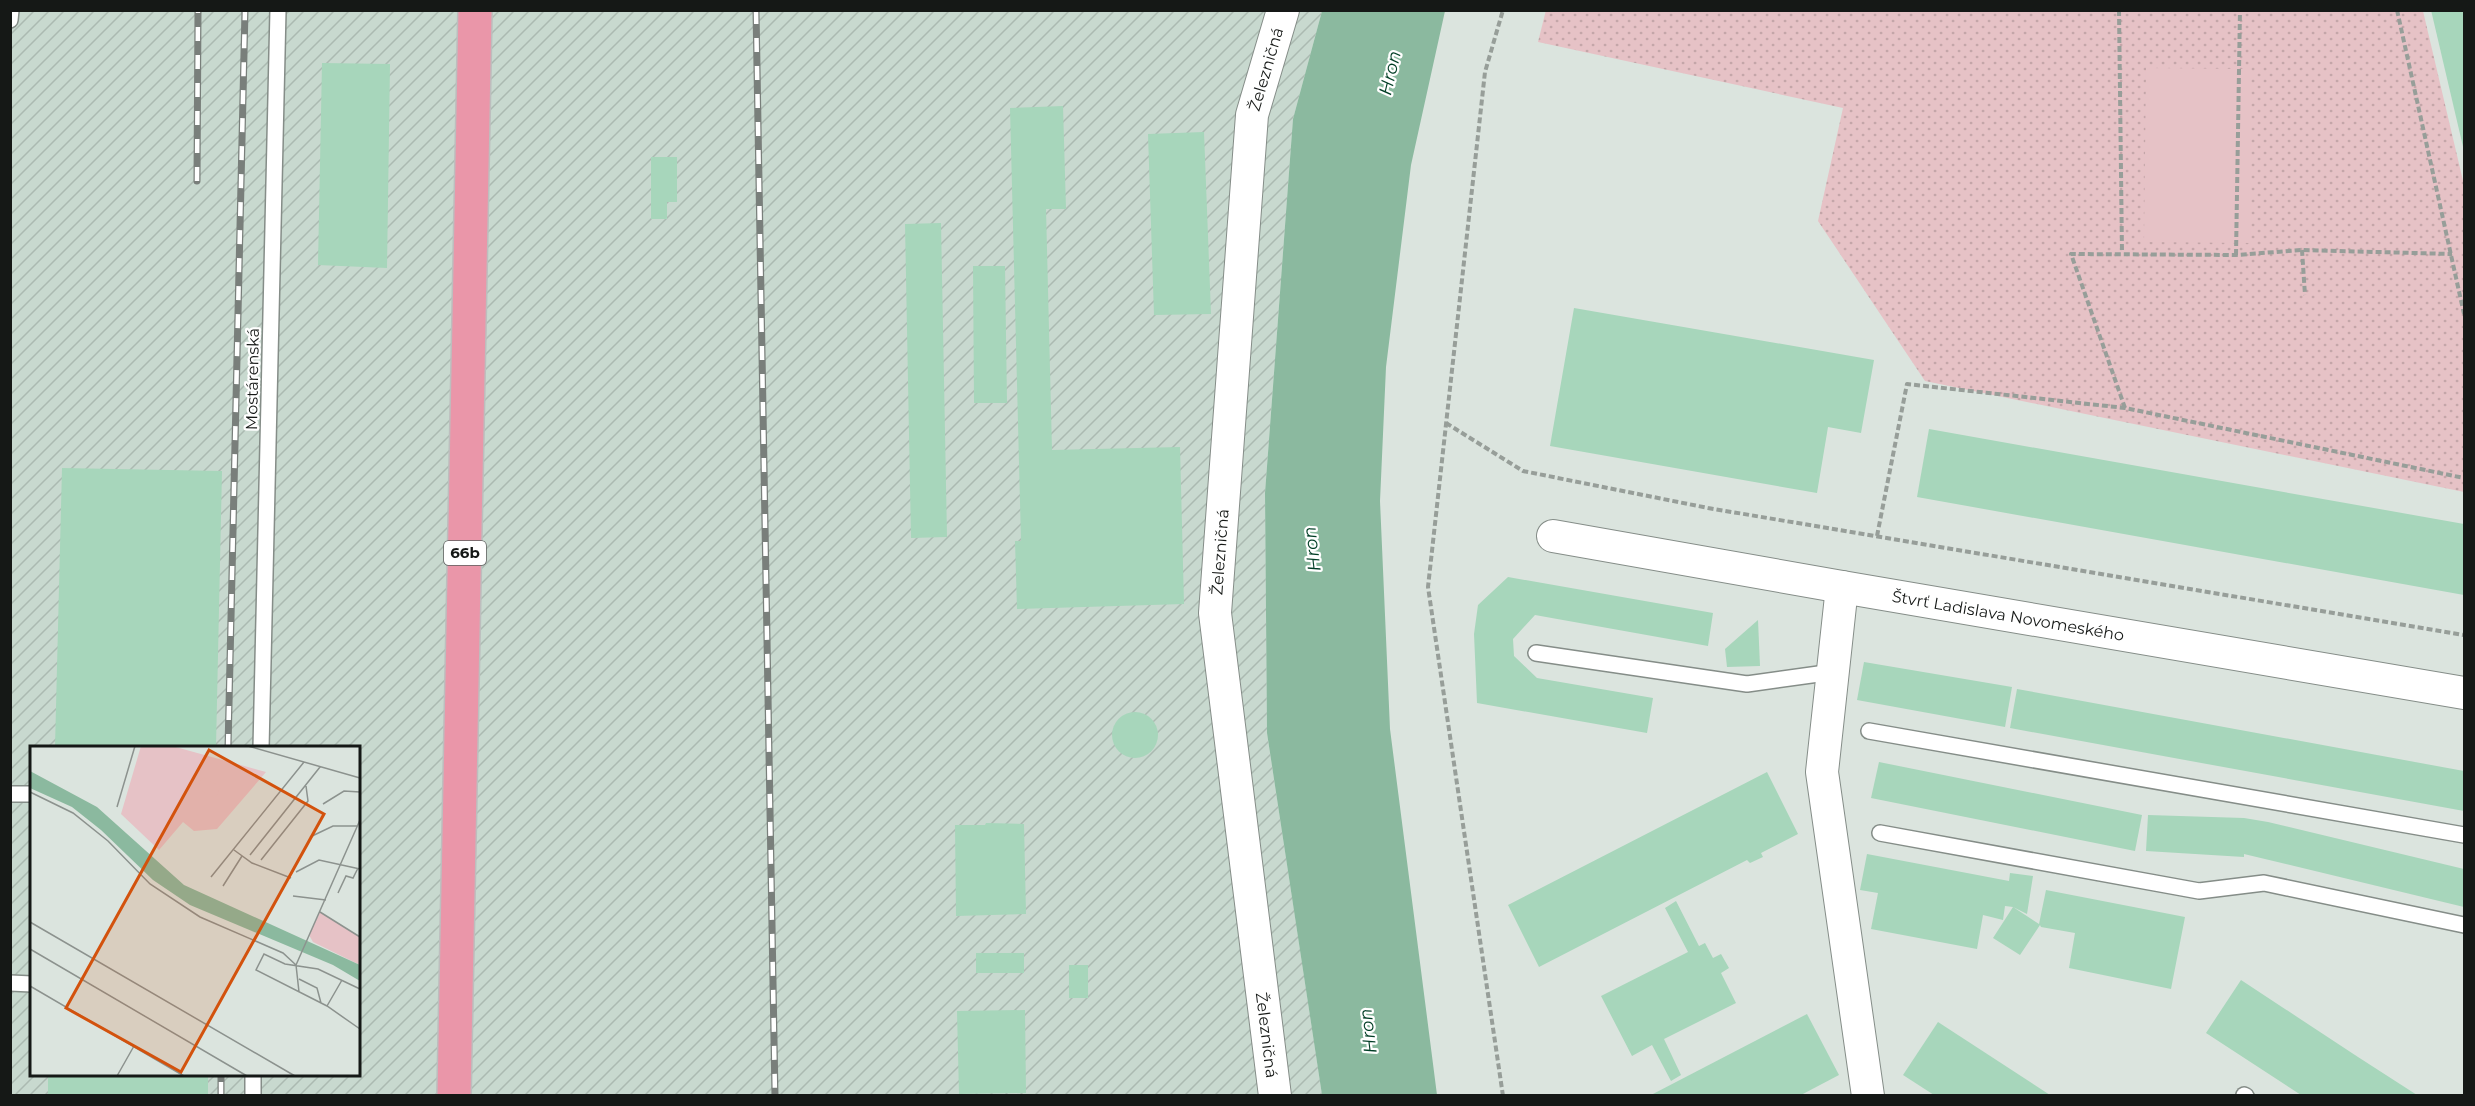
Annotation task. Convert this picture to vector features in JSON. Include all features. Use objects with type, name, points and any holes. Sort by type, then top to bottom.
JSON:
[{"type":"main road","name":"66b","points":[[454,1095],[475,10]]},
{"type":"street","name":"Železničná","points":[[1275,1095],[1215,613],[1252,115],[1283,10]]},
{"type":"street","name":"Štvrť Ladislava Novomeského","points":[[1553,536],[1842,588],[2464,693]]},
{"type":"street","points":[[1842,588],[1822,772],[1868,1095]]},
{"type":"lane","points":[[10,20],[11,10]]},
{"type":"lane","name":"Mostárenská","points":[[261,746],[278,10]]},
{"type":"lane","points":[[1536,653],[1747,684],[1833,672]]},
{"type":"lane","points":[[1869,732],[2464,835]]},
{"type":"lane","points":[[10,794],[30,794]]},
{"type":"lane","points":[[1880,833],[2199,891],[2264,883],[2464,925]]},
{"type":"lane","points":[[10,983],[30,984]]},
{"type":"lane","points":[[253,1076],[253,1095]]},
{"type":"path","points":[[1503,10],[1485,72],[1428,587],[1503,1095]]},
{"type":"path","points":[[2119,10],[2122,253]]},
{"type":"path","points":[[2236,255],[2240,10]]},
{"type":"path","points":[[2397,10],[2464,314]]},
{"type":"path","points":[[2125,408],[2071,254],[2236,255],[2302,250],[2452,254]]},
{"type":"path","points":[[2302,250],[2305,295]]},
{"type":"path","points":[[1877,536],[1907,384],[2125,408],[2464,478]]},
{"type":"path","points":[[1446,423],[1523,471],[1708,508],[2464,635]]},
{"type":"shaded area","points":[[1546,10],[2423,11],[2464,185],[2464,492],[1925,381],[1818,221],[1843,108],[1538,42]]},
{"type":"shaded area","points":[[10,11],[1322,11],[1293,119],[1265,493],[1267,733],[1322,1095],[11,1095]]},
{"type":"shaded area","points":[[2146,68],[2251,69],[2250,243],[2144,242]]},
{"type":"water","name":"Hron","points":[[1322,11],[1445,11],[1411,165],[1386,367],[1380,501],[1390,729],[1437,1095],[1322,1095],[1267,733],[1265,493],[1293,119]]},
{"type":"building","points":[[2431,10],[2464,10],[2464,151]]},
{"type":"building","points":[[322,63],[390,64],[387,268],[318,265]]},
{"type":"building","points":[[1063,106],[1066,209],[1046,209],[1052,450],[1180,447],[1184,604],[1017,609],[1015,541],[1021,541],[1010,108]]},
{"type":"building","points":[[1204,132],[1211,314],[1154,315],[1148,134]]},
{"type":"building","points":[[651,157],[677,157],[677,202],[667,202],[667,219],[651,219]]},
{"type":"building","points":[[941,223],[947,537],[911,538],[905,224]]},
{"type":"building","points":[[973,266],[1005,266],[1007,403],[974,403]]},
{"type":"building","points":[[1574,308],[1874,360],[1861,433],[1828,427],[1817,493],[1550,446]]},
{"type":"building","points":[[1929,429],[2464,524],[2464,595],[1917,497]]},
{"type":"building","points":[[62,468],[222,471],[216,746],[55,746]]},
{"type":"building","points":[[1508,577],[1713,613],[1708,646],[1535,615],[1513,639],[1514,656],[1537,678],[1653,698],[1647,733],[1477,703],[1474,634],[1478,605]]},
{"type":"building","points":[[1758,620],[1760,666],[1727,667],[1725,649]]},
{"type":"building","points":[[1864,662],[2012,687],[2005,727],[1857,700]]},
{"type":"building","points":[[2017,689],[2464,771],[2464,811],[2010,728]]},
{"type":"building","points":[[1135,712],[1151,719],[1158,735],[1151,751],[1135,758],[1119,751],[1112,735],[1119,719]]},
{"type":"building","points":[[1879,762],[2142,815],[2135,851],[1871,798]]},
{"type":"building","points":[[1767,772],[1798,834],[1761,853],[1763,857],[1750,863],[1747,860],[1539,967],[1508,905]]},
{"type":"building","points":[[2148,815],[2244,818],[2268,822],[2464,869],[2464,907],[2244,854],[2244,857],[2146,851]]},
{"type":"building","points":[[986,823],[1024,824],[1026,914],[956,916],[955,825],[985,825]]},
{"type":"building","points":[[1867,854],[2009,881],[2010,873],[2033,876],[2027,914],[2005,906],[2003,920],[1983,915],[1977,949],[1871,929],[1878,893],[1860,890]]},
{"type":"building","points":[[2046,890],[2185,917],[2171,989],[2069,968],[2075,933],[2040,925],[2020,955],[1993,938],[2013,907],[2039,924]]},
{"type":"building","points":[[1676,901],[1699,946],[1705,943],[1713,958],[1721,954],[1729,968],[1721,973],[1736,1003],[1664,1039],[1681,1075],[1671,1081],[1652,1045],[1632,1056],[1601,996],[1688,952],[1665,908]]},
{"type":"building","points":[[976,953],[1024,953],[1024,973],[976,973]]},
{"type":"building","points":[[1069,965],[1088,965],[1088,998],[1069,998]]},
{"type":"building","points":[[2241,980],[2417,1095],[2301,1095],[2206,1033]]},
{"type":"building","points":[[1025,1010],[1026,1093],[959,1094],[957,1011]]},
{"type":"building","points":[[1807,1014],[1839,1075],[1801,1095],[1651,1095]]},
{"type":"building","points":[[1938,1022],[2050,1095],[1934,1095],[1903,1075]]},
{"type":"building","points":[[48,1076],[208,1076],[208,1095],[48,1095]]},
{"type":"railway","points":[[197,181],[198,10]]},
{"type":"railway","points":[[228,746],[245,10]]},
{"type":"railway","points":[[756,10],[775,1096]]},
{"type":"railway","points":[[221,1076],[221,1096]]}]
